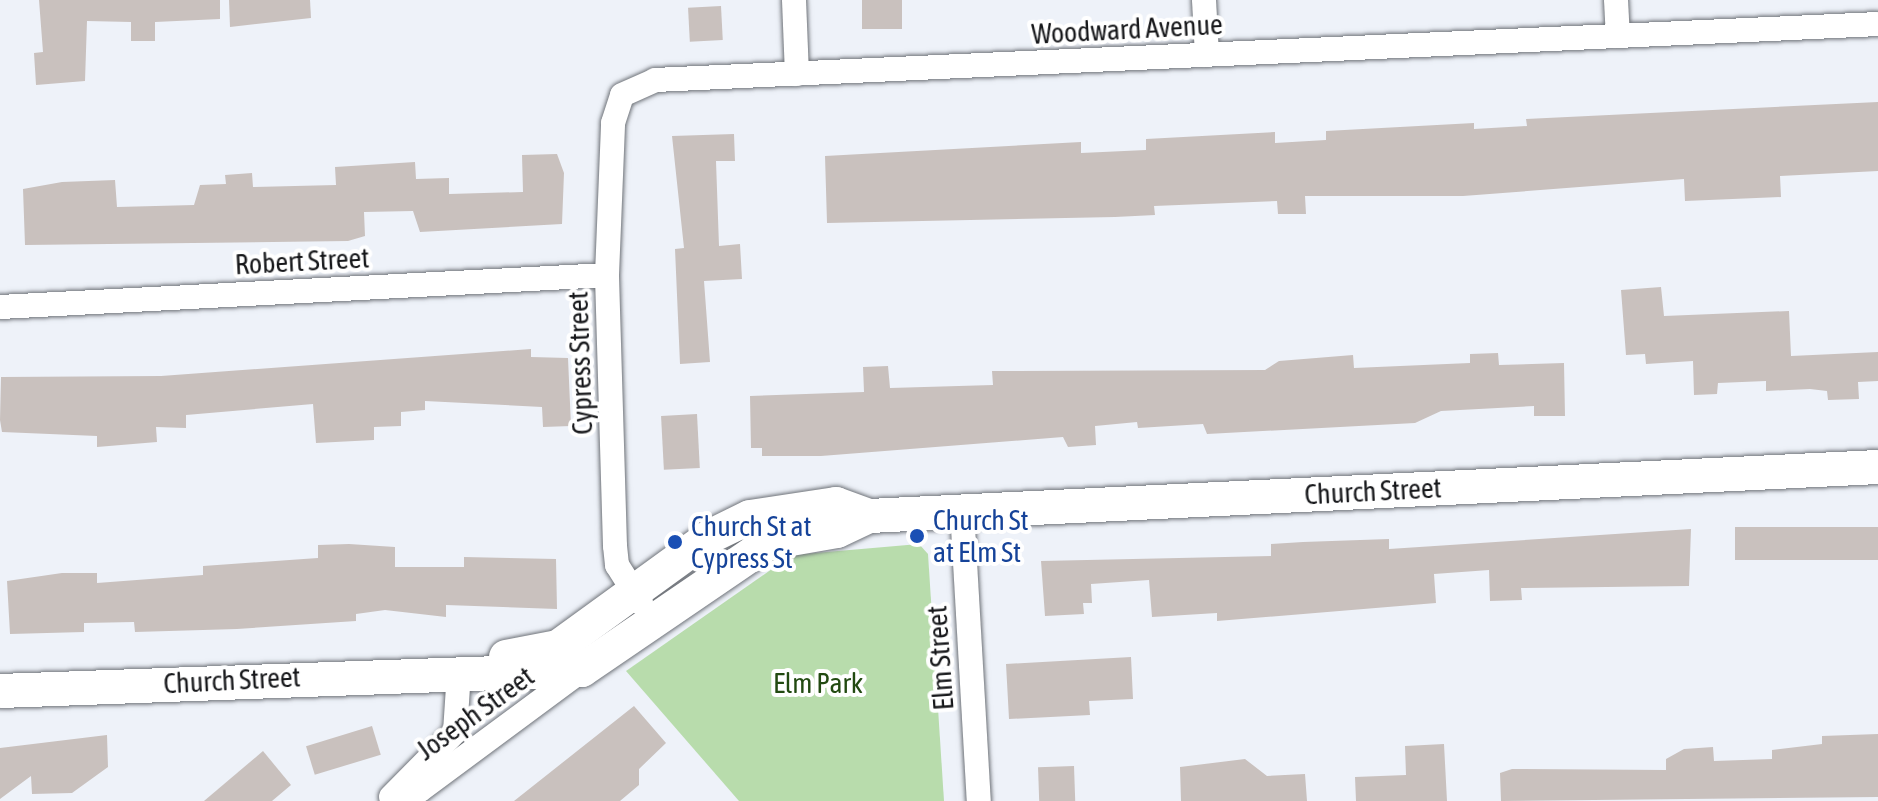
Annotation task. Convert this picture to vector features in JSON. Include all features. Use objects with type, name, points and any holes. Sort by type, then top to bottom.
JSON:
[{"type":"street","points":[[794,0],[797,74]]},
{"type":"street","points":[[1204,0],[1207,55]]},
{"type":"street","points":[[1616,0],[1618,36]]},
{"type":"street","name":"Woodward Avenue","points":[[622,95],[655,80],[1878,24]]},
{"type":"street","name":"Cypress Street","points":[[622,95],[613,123],[607,275],[617,565],[643,607]]},
{"type":"street","name":"Robert Street","points":[[0,307],[607,275]]},
{"type":"street","name":"Church Street","points":[[462,670],[488,677],[582,670],[711,536],[750,517],[836,504],[869,516],[1878,467]]},
{"type":"street","name":"Elm Street","points":[[962,510],[979,801]]},
{"type":"street","name":"Church Street","points":[[0,691],[462,670],[558,647],[643,607]]},
{"type":"street","name":"Joseph Street","points":[[392,796],[455,732],[462,670]]},
{"type":"street","name":"Joseph Street","points":[[392,796],[420,790],[582,670]]},
{"type":"green space","name":"Elm Park","points":[[919,544],[928,554],[944,801],[739,801],[626,671],[792,555]]},
{"type":"building","points":[[39,0],[220,0],[220,19],[155,22],[155,41],[131,41],[131,22],[87,21],[85,81],[36,85],[34,53],[43,52]]},
{"type":"building","points":[[229,0],[310,0],[311,18],[230,27]]},
{"type":"building","points":[[862,0],[902,0],[902,29],[862,29]]},
{"type":"building","points":[[721,6],[723,40],[690,42],[688,8]]},
{"type":"building","points":[[1878,102],[1878,171],[1780,176],[1781,197],[1685,201],[1684,179],[1463,196],[1305,196],[1306,214],[1278,214],[1277,201],[1154,206],[1155,215],[1115,217],[827,223],[825,156],[1081,142],[1081,153],[1146,150],[1146,139],[1275,132],[1275,143],[1326,140],[1326,131],[1474,123],[1474,129],[1527,126],[1526,119]]},
{"type":"building","points":[[734,134],[735,161],[716,161],[719,246],[740,244],[742,279],[704,281],[710,362],[680,364],[675,249],[684,248],[672,136]]},
{"type":"building","points":[[557,154],[564,173],[562,224],[420,232],[413,211],[364,212],[365,236],[348,241],[25,245],[23,189],[62,182],[115,180],[117,207],[194,205],[200,185],[226,184],[225,175],[252,173],[253,187],[336,185],[335,167],[415,162],[416,179],[449,178],[449,194],[523,192],[522,155]]},
{"type":"building","points":[[1661,287],[1664,316],[1789,311],[1791,356],[1878,352],[1878,381],[1858,382],[1859,399],[1828,400],[1827,391],[1810,389],[1766,391],[1766,381],[1718,383],[1717,394],[1694,395],[1693,361],[1646,364],[1645,354],[1626,355],[1621,290]]},
{"type":"building","points":[[531,349],[531,357],[568,358],[571,426],[543,427],[542,407],[425,401],[425,410],[401,412],[401,426],[374,427],[374,440],[316,443],[313,404],[186,415],[186,428],[156,427],[157,442],[97,447],[97,436],[2,432],[0,420],[1,377],[161,376]]},
{"type":"building","points":[[1498,353],[1499,365],[1564,363],[1565,416],[1534,416],[1534,406],[1441,411],[1415,423],[1207,434],[1203,424],[1138,428],[1137,422],[1095,426],[1096,445],[1068,447],[1063,437],[821,456],[762,456],[762,448],[751,448],[750,396],[864,392],[863,367],[888,366],[890,388],[993,385],[992,371],[1265,370],[1279,361],[1353,355],[1354,368],[1470,363],[1470,354]]},
{"type":"building","points":[[697,414],[700,468],[664,470],[661,416]]},
{"type":"building","points":[[1735,527],[1878,527],[1878,560],[1735,560]]},
{"type":"building","points":[[1691,529],[1689,586],[1521,588],[1522,600],[1490,601],[1489,570],[1434,574],[1436,603],[1217,621],[1217,613],[1152,617],[1149,580],[1091,584],[1092,603],[1083,603],[1084,614],[1045,616],[1041,561],[1271,556],[1271,544],[1389,539],[1389,549]]},
{"type":"building","points":[[318,545],[395,547],[395,567],[464,567],[464,557],[556,559],[557,609],[446,605],[446,617],[385,610],[356,614],[356,621],[237,629],[135,632],[134,622],[84,623],[84,632],[10,634],[7,581],[62,573],[97,573],[97,583],[203,575],[203,566],[318,558]]},
{"type":"building","points":[[1131,657],[1133,699],[1089,701],[1090,715],[1009,719],[1006,664]]},
{"type":"building","points":[[634,706],[666,743],[639,769],[639,785],[620,801],[514,801]]},
{"type":"building","points":[[372,726],[381,755],[315,775],[306,746]]},
{"type":"building","points":[[1878,734],[1878,797],[1501,801],[1500,773],[1512,769],[1666,770],[1666,759],[1684,749],[1713,747],[1714,761],[1772,759],[1772,750],[1822,744],[1822,736]]},
{"type":"building","points":[[107,735],[108,767],[72,793],[32,794],[31,776],[0,799],[0,748]]},
{"type":"building","points":[[1444,744],[1447,801],[1356,801],[1355,777],[1406,775],[1405,746]]},
{"type":"building","points":[[263,751],[291,785],[272,801],[204,801]]},
{"type":"building","points":[[1245,759],[1267,776],[1305,774],[1307,801],[1181,801],[1180,767]]},
{"type":"building","points":[[1074,766],[1075,801],[1039,801],[1038,767]]},
{"type":"place","name":"Church St at Elm St","points":[[917,536]]},
{"type":"place","name":"Church St at Cypress St","points":[[675,542]]}]
